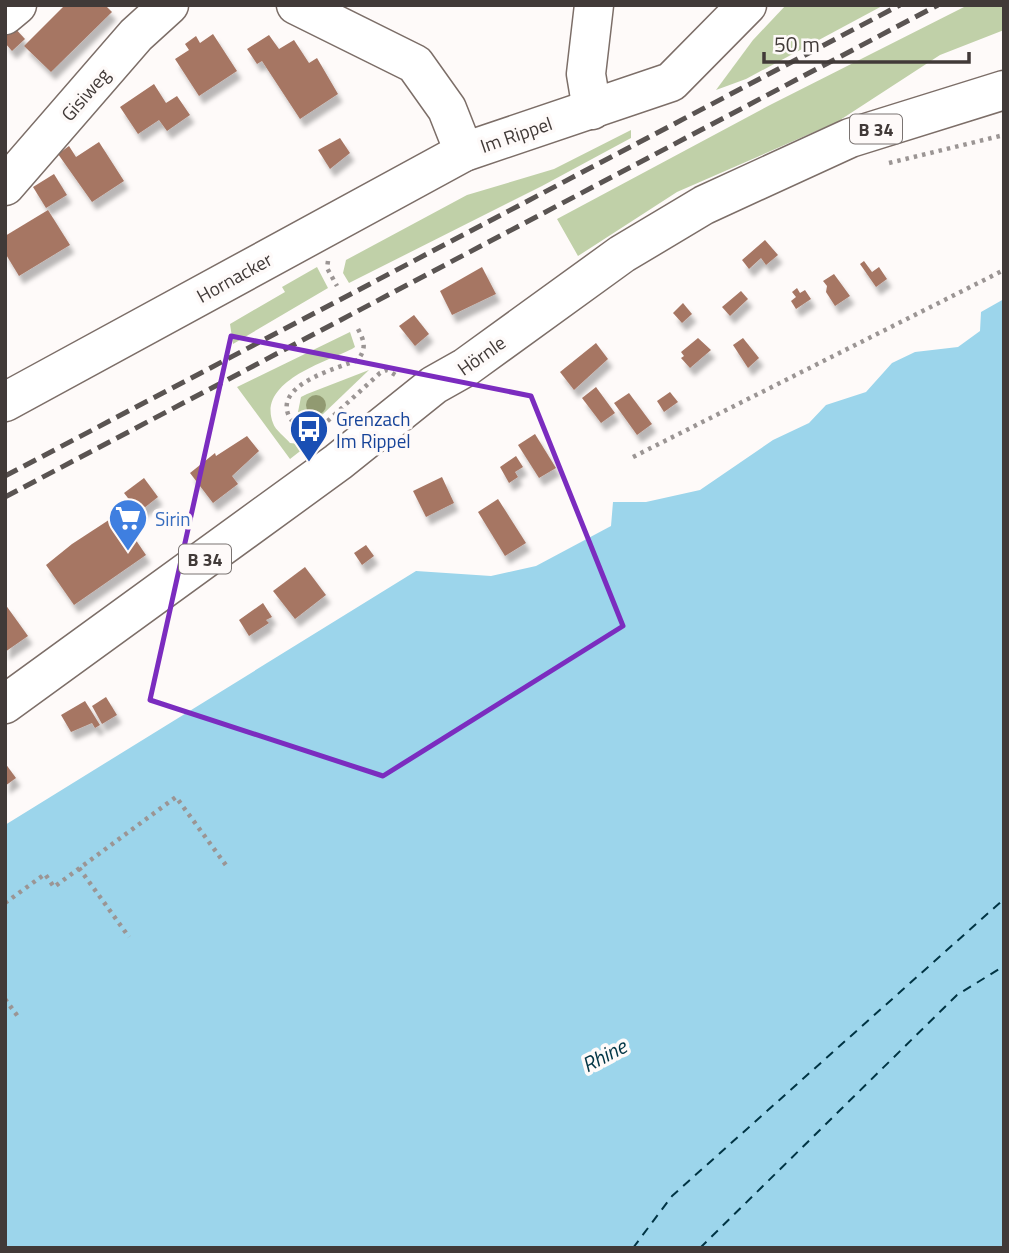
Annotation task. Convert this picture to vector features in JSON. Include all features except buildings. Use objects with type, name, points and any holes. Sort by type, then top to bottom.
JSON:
[{"type":"street","points":[[5,15],[18,5]]},
{"type":"street","name":"Gisiweg","points":[[5,186],[136,35],[169,5]]},
{"type":"street","name":"Im Rippel","points":[[296,5],[415,64],[447,109],[464,152],[671,82],[747,5]]},
{"type":"street","points":[[592,110],[586,74],[594,5]]},
{"type":"street","name":"Hörnle","points":[[5,704],[338,462],[402,410],[622,254],[704,205],[850,138],[1004,90]]},
{"type":"street","name":"Hornacker","points":[[5,402],[464,152]]},
{"type":"path","points":[[885,164],[1004,135]]},
{"type":"path","points":[[336,252],[328,259],[327,268],[337,286]]},
{"type":"path","points":[[633,457],[1004,271]]},
{"type":"path","points":[[358,329],[365,341],[364,351],[358,360],[301,384],[291,391],[288,411],[292,421],[300,427],[320,428],[387,370],[402,379],[388,390],[402,410]]},
{"type":"path","points":[[5,903],[45,874],[54,887],[176,797],[228,868]]},
{"type":"path","points":[[79,868],[129,937]]},
{"type":"path","points":[[5,999],[19,1018]]},
{"type":"highlighted area","points":[[231,336],[531,396],[623,626],[383,776],[150,700]]},
{"type":"green space","points":[[786,5],[884,5],[746,79],[716,90],[753,40]]},
{"type":"green space","points":[[968,5],[1004,5],[1004,30],[940,55],[837,122],[677,192],[578,256],[557,219],[770,105]]},
{"type":"green space","points":[[631,130],[631,138],[349,283],[343,273],[346,260],[467,195],[554,169]]},
{"type":"green space","points":[[317,267],[328,288],[233,344],[230,324],[285,292],[282,287]]},
{"type":"green space","points":[[350,332],[355,347],[296,376],[275,396],[271,409],[276,428],[290,443],[308,445],[290,459],[237,387]]},
{"type":"green space","points":[[369,370],[322,415],[309,419],[298,412],[301,397]]},
{"type":"water","name":"Rhine","points":[[1004,299],[1004,1248],[5,1248],[5,825],[416,571],[491,576],[536,566],[611,526],[613,502],[646,502],[700,490],[773,440],[809,423],[826,405],[866,392],[892,363],[915,352],[958,347],[980,331],[981,312]]},
{"type":"ferry route","points":[[633,1248],[672,1196],[1004,899]]},
{"type":"ferry route","points":[[700,1248],[957,995],[1004,966]]},
{"type":"railway","points":[[5,476],[900,5]]},
{"type":"railway","points":[[5,497],[938,5]]},
{"type":"place","name":"Grenzach Im Rippel","points":[[309,463]]},
{"type":"place","name":"Sirin","points":[[128,552]]}]
